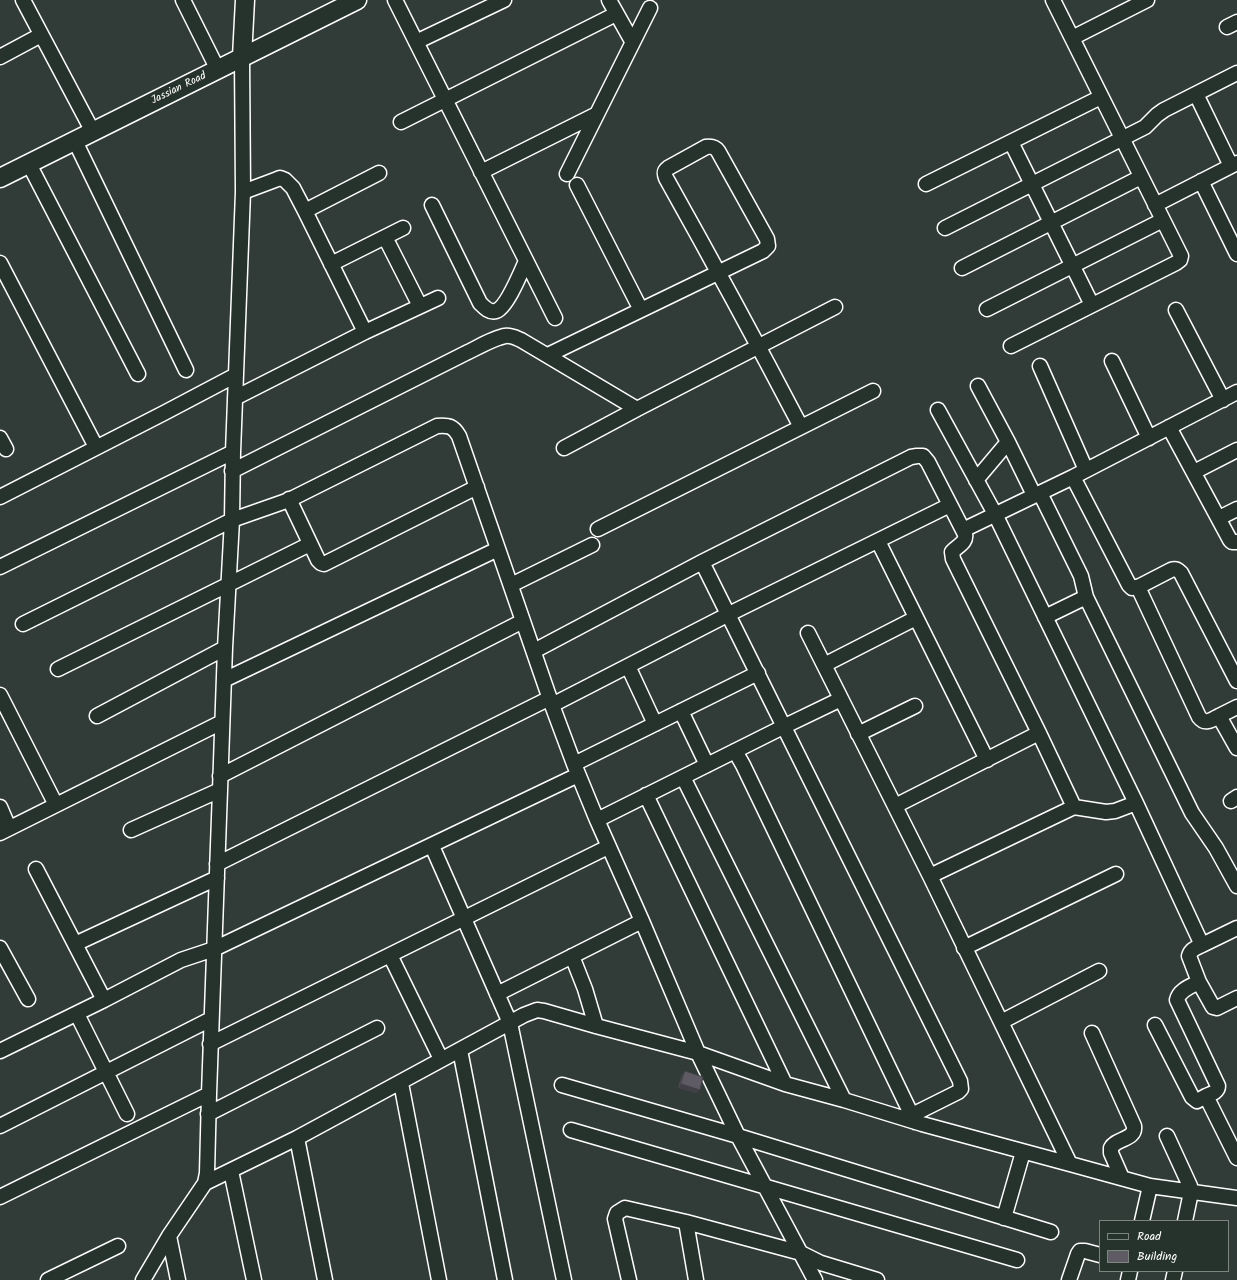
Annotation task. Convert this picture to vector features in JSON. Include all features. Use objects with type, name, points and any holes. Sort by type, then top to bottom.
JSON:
[{"type":"street","points":[[23,0],[93,132]]},
{"type":"street","points":[[183,0],[218,70]]},
{"type":"street","points":[[143,1280],[169,1236],[205,1183],[207,1173],[208,1094],[225,648],[232,520],[232,471],[243,192],[242,57],[245,0]]},
{"type":"street","name":"Jassian Road","points":[[0,178],[357,0]]},
{"type":"street","points":[[395,0],[555,318]]},
{"type":"street","points":[[416,42],[504,0]]},
{"type":"street","points":[[609,0],[632,41]]},
{"type":"street","points":[[1011,346],[1176,263],[1180,260],[1181,256],[1053,0]]},
{"type":"street","points":[[1072,38],[1147,0]]},
{"type":"street","points":[[567,174],[632,41],[650,8]]},
{"type":"street","points":[[401,122],[616,14]]},
{"type":"street","points":[[0,57],[41,35]]},
{"type":"street","points":[[945,228],[1146,128],[1157,115],[1164,110],[1237,73]]},
{"type":"street","points":[[1155,205],[1234,164],[1196,94]]},
{"type":"street","points":[[926,184],[1101,97]]},
{"type":"street","points":[[481,172],[597,114]]},
{"type":"street","points":[[75,141],[186,370]]},
{"type":"street","points":[[1011,142],[1092,305]]},
{"type":"street","points":[[548,355],[719,273],[763,251],[768,246],[768,243],[718,151],[716,148],[709,146],[668,168],[665,170],[664,174],[719,273],[801,427]]},
{"type":"street","points":[[29,164],[138,374]]},
{"type":"street","points":[[306,211],[379,173]]},
{"type":"street","points":[[962,268],[1141,177]]},
{"type":"street","points":[[243,192],[280,178],[285,180],[293,188],[306,211],[365,332]]},
{"type":"street","points":[[1201,181],[1236,248]]},
{"type":"street","points":[[577,185],[641,310]]},
{"type":"street","points":[[432,204],[480,303],[486,309],[491,312],[496,311],[506,303],[526,261]]},
{"type":"street","points":[[986,308],[1162,220]]},
{"type":"street","points":[[331,264],[403,228]]},
{"type":"street","points":[[385,237],[420,306]]},
{"type":"street","points":[[0,263],[96,447]]},
{"type":"street","points":[[235,398],[365,332],[438,298]]},
{"type":"street","points":[[564,448],[835,307]]},
{"type":"street","points":[[1176,310],[1223,400]]},
{"type":"street","points":[[232,471],[498,338],[506,336],[513,336],[548,355],[637,409]]},
{"type":"street","points":[[1112,361],[1149,438]]},
{"type":"street","points":[[1040,366],[1086,470]]},
{"type":"street","points":[[0,497],[236,374]]},
{"type":"street","points":[[978,386],[1081,576],[1086,597],[1192,813],[1216,848],[1237,886]]},
{"type":"street","points":[[598,528],[873,391]]},
{"type":"street","points":[[963,530],[1073,477],[1237,392]]},
{"type":"street","points":[[938,410],[995,514],[1136,803],[1202,945]]},
{"type":"street","points":[[23,624],[232,520],[289,500],[437,426],[450,426],[455,430],[459,436],[551,702],[596,820],[642,921],[698,1053],[738,1136],[815,1280]]},
{"type":"street","points":[[1170,427],[1230,540],[1232,542],[1237,542]]},
{"type":"street","points":[[976,480],[1008,442]]},
{"type":"street","points":[[1194,472],[1237,450]]},
{"type":"street","points":[[0,567],[233,452]]},
{"type":"street","points":[[534,651],[702,562],[911,457],[923,456],[928,462],[966,538],[964,542],[955,548],[952,552],[952,556],[1074,807]]},
{"type":"street","points":[[1073,477],[1129,585],[1132,588],[1138,587],[1174,569],[1181,573],[1237,681]]},
{"type":"street","points":[[289,500],[318,560],[324,564],[477,487]]},
{"type":"street","points":[[75,944],[551,702],[628,666],[950,504]]},
{"type":"street","points":[[1219,518],[1237,509]]},
{"type":"street","points":[[878,541],[987,760]]},
{"type":"street","points":[[58,669],[310,544]]},
{"type":"street","points":[[510,584],[592,545]]},
{"type":"street","points":[[224,680],[498,549]]},
{"type":"street","points":[[702,562],[785,726],[960,1081],[961,1089],[958,1092],[913,1118]]},
{"type":"street","points":[[1138,587],[1201,720],[1207,722],[1237,707]]},
{"type":"street","points":[[1045,617],[1086,597]]},
{"type":"street","points":[[824,665],[916,618]]},
{"type":"street","points":[[220,776],[523,621]]},
{"type":"street","points":[[808,633],[930,876],[1070,1164]]},
{"type":"street","points":[[97,716],[225,648]]},
{"type":"street","points":[[628,666],[655,724]]},
{"type":"street","points":[[0,1051],[77,1014],[180,960],[214,949],[432,846],[576,770],[655,724],[758,673]]},
{"type":"street","points":[[0,695],[56,805]]},
{"type":"street","points":[[596,820],[841,699]]},
{"type":"street","points":[[858,734],[915,706]]},
{"type":"street","points":[[681,712],[707,765]]},
{"type":"street","points":[[1219,716],[1237,748]]},
{"type":"street","points":[[0,807],[5,830],[222,722]]},
{"type":"street","points":[[895,806],[1039,733]]},
{"type":"street","points":[[735,751],[913,1118]]},
{"type":"street","points":[[683,777],[844,1100]]},
{"type":"street","points":[[130,830],[220,790]]},
{"type":"street","points":[[646,795],[785,1084]]},
{"type":"street","points":[[930,876],[1074,807],[1106,812],[1115,811],[1136,803]]},
{"type":"street","points":[[432,846],[510,1023],[564,1280]]},
{"type":"street","points":[[210,1044],[608,847]]},
{"type":"street","points":[[36,869],[104,1000]]},
{"type":"street","points":[[964,948],[1116,874]]},
{"type":"street","points":[[497,994],[642,921]]},
{"type":"street","points":[[1237,928],[1202,945],[1190,952],[1189,956],[1199,982],[1213,1007],[1217,1008],[1237,998]]},
{"type":"street","points":[[0,948],[28,999]]},
{"type":"street","points":[[390,955],[438,1053]]},
{"type":"street","points":[[572,956],[585,989],[596,1026]]},
{"type":"street","points":[[1001,1022],[1099,971]]},
{"type":"street","points":[[1155,1025],[1192,1097],[1196,1101],[1216,1091],[1218,1086],[1178,1000],[1178,995],[1182,991],[1199,982]]},
{"type":"street","points":[[205,1183],[297,1138],[510,1023],[537,1010],[698,1053],[785,1084],[913,1118],[1023,1152],[1150,1186],[1237,1198]]},
{"type":"street","points":[[77,1014],[127,1114]]},
{"type":"street","points":[[0,1126],[211,1018]]},
{"type":"street","points":[[208,1114],[378,1028]]},
{"type":"street","points":[[1092,1033],[1134,1126],[1134,1132],[1132,1135],[1116,1143],[1111,1148],[1111,1152],[1122,1178]]},
{"type":"street","points":[[460,1050],[505,1280]]},
{"type":"street","points":[[401,1083],[439,1280]]},
{"type":"street","points":[[562,1085],[738,1136],[1051,1232]]},
{"type":"street","points":[[0,1197],[208,1094]]},
{"type":"street","points":[[1206,1096],[1237,1158]]},
{"type":"street","points":[[571,1130],[1017,1260]]},
{"type":"street","points":[[1166,1136],[1189,1182],[1191,1192],[1185,1220]]},
{"type":"street","points":[[297,1138],[325,1280]]},
{"type":"street","points":[[1004,1218],[1023,1152]]},
{"type":"street","points":[[231,1171],[254,1280]]},
{"type":"street","points":[[1142,1220],[1150,1186]]},
{"type":"street","points":[[629,1280],[615,1219],[617,1212],[625,1208],[686,1222],[801,1253],[821,1262],[877,1280]]},
{"type":"street","points":[[686,1222],[696,1280]]},
{"type":"street","points":[[169,1236],[178,1280]]},
{"type":"street","points":[[48,1280],[118,1246]]},
{"type":"street","points":[[1069,1280],[1080,1251],[1099,1255]]},
{"type":"building","points":[[685,1071],[703,1077],[700,1090],[681,1084]]}]
